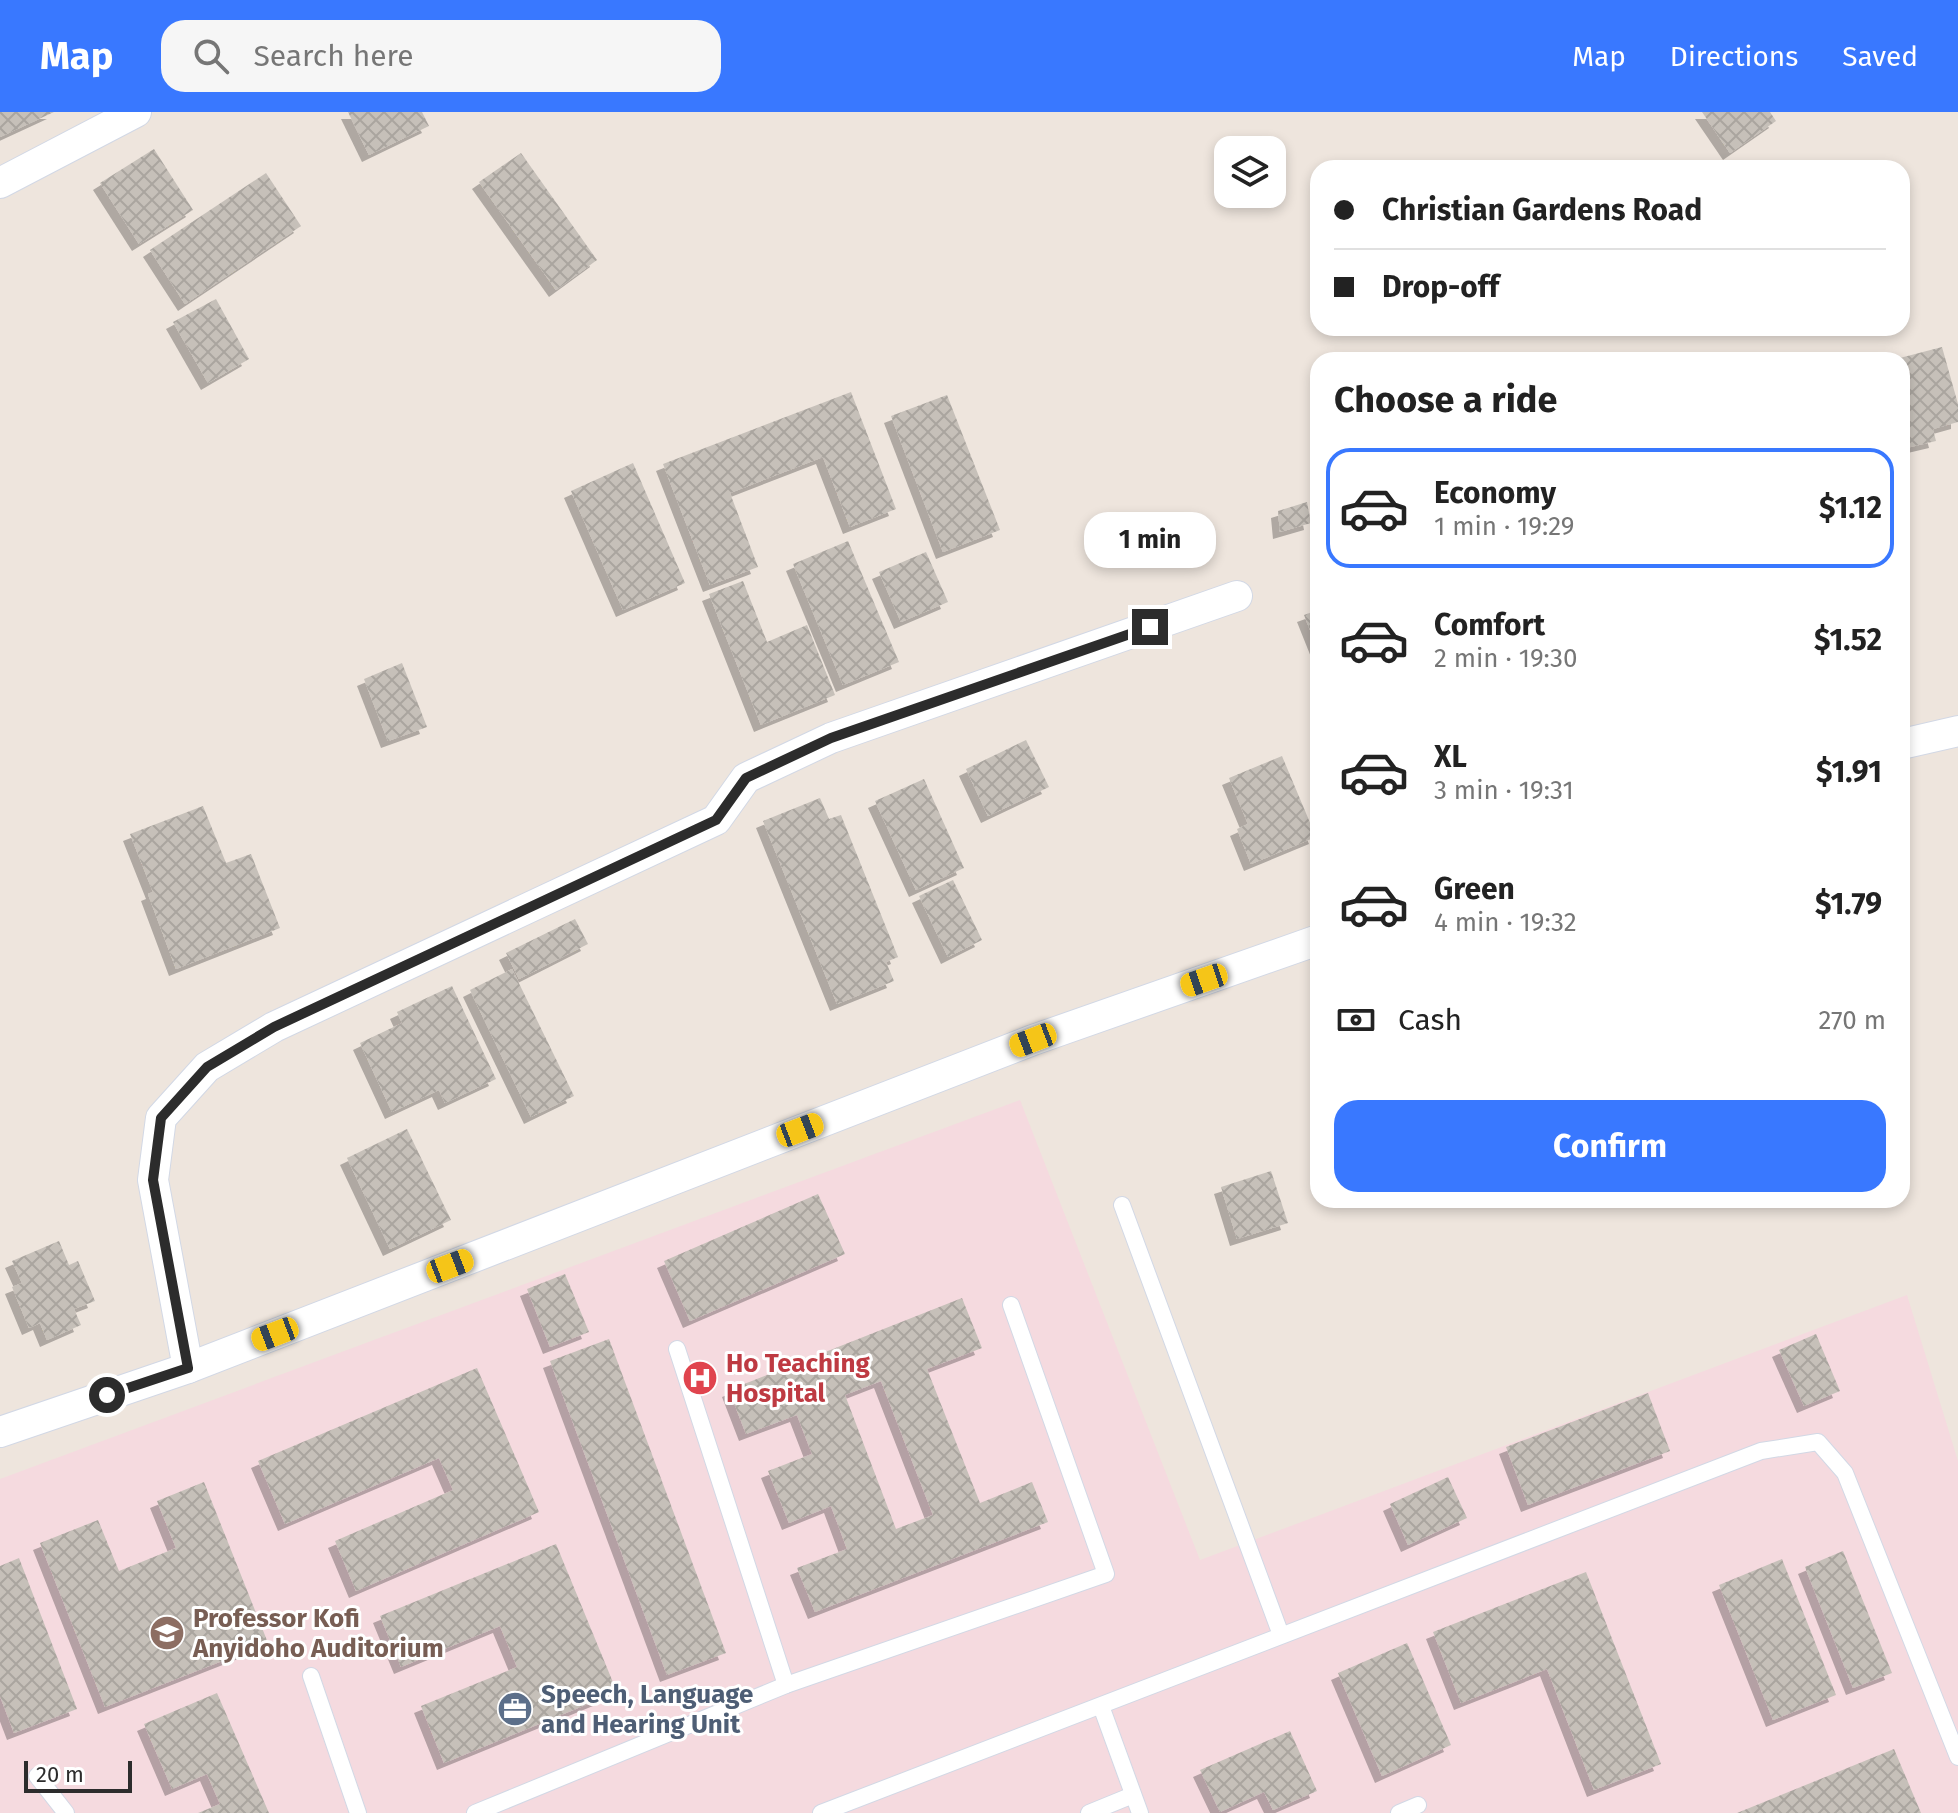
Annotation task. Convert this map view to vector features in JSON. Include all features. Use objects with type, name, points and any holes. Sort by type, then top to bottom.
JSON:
[{"type":"street","points":[[0,183],[136,112]]},
{"type":"street","points":[[188,1368],[153,1180],[161,1118],[207,1067],[274,1027],[716,820],[746,778],[831,738],[1237,596]]},
{"type":"street","points":[[1910,742],[1958,731]]},
{"type":"street","points":[[0,1432],[188,1368],[1033,1040],[1310,943]]},
{"type":"lane","points":[[1122,1205],[1281,1635]]},
{"type":"lane","points":[[475,1813],[786,1685],[1106,1574],[1011,1305]]},
{"type":"lane","points":[[677,1349],[786,1685]]},
{"type":"lane","points":[[821,1813],[1761,1451],[1818,1442],[1845,1473],[1958,1757]]},
{"type":"lane","points":[[311,1676],[358,1813]]},
{"type":"lane","points":[[1101,1706],[1140,1813]]},
{"type":"lane","points":[[37,1776],[66,1813]]},
{"type":"lane","points":[[1089,1813],[1133,1795]]},
{"type":"lane","points":[[1399,1813],[1418,1805]]},
{"type":"shaded area","name":"Ho Teaching Hospital","points":[[1020,1100],[1200,1560],[1907,1295],[1958,1461],[1958,1813],[0,1813],[0,1479]]},
{"type":"building","points":[[0,112],[54,112],[0,137]]},
{"type":"building","points":[[348,112],[422,112],[429,126],[369,155]]},
{"type":"building","points":[[1702,112],[1770,112],[1776,121],[1730,153]]},
{"type":"building","points":[[154,149],[193,210],[139,244],[100,183]]},
{"type":"building","points":[[521,153],[597,260],[556,290],[479,182]]},
{"type":"building","points":[[266,173],[301,226],[185,304],[150,250]]},
{"type":"building","points":[[216,299],[249,359],[208,383],[173,322]]},
{"type":"building","points":[[1942,347],[1958,404],[1958,422],[1933,429],[1936,441],[1910,447],[1910,355]]},
{"type":"building","points":[[851,392],[896,509],[850,527],[823,457],[730,493],[758,567],[710,585],[663,464]]},
{"type":"building","points":[[947,395],[1000,530],[943,552],[891,416]]},
{"type":"building","points":[[633,463],[685,583],[623,610],[571,491]]},
{"type":"building","points":[[1307,502],[1310,523],[1280,532],[1278,511]]},
{"type":"building","points":[[848,541],[899,662],[843,685],[793,564]]},
{"type":"building","points":[[926,552],[948,602],[901,622],[879,572]]},
{"type":"building","points":[[743,581],[767,642],[807,625],[835,695],[761,725],[709,594]]},
{"type":"building","points":[[1310,613],[1310,630],[1304,615]]},
{"type":"building","points":[[402,663],[427,727],[388,741],[364,679]]},
{"type":"building","points":[[1026,740],[1049,787],[988,816],[966,769]]},
{"type":"building","points":[[1282,756],[1310,823],[1310,839],[1251,864],[1237,829],[1248,824],[1229,778]]},
{"type":"building","points":[[924,779],[964,868],[916,890],[875,801]]},
{"type":"building","points":[[820,798],[829,819],[841,815],[898,957],[886,962],[894,981],[837,1004],[763,821]]},
{"type":"building","points":[[203,806],[226,863],[251,854],[280,928],[176,969],[148,894],[153,892],[130,834]]},
{"type":"building","points":[[953,880],[982,940],[948,957],[919,896]]},
{"type":"building","points":[[575,919],[588,944],[519,979],[506,953]]},
{"type":"building","points":[[512,969],[574,1096],[531,1117],[470,990]]},
{"type":"building","points":[[452,986],[496,1079],[445,1103],[439,1090],[392,1112],[360,1043],[402,1023],[397,1012]]},
{"type":"building","points":[[407,1129],[451,1220],[390,1249],[347,1158]]},
{"type":"building","points":[[1271,1171],[1288,1223],[1237,1239],[1221,1187]]},
{"type":"building","points":[[818,1194],[845,1254],[690,1321],[664,1261]]},
{"type":"building","points":[[59,1241],[69,1265],[78,1261],[95,1301],[74,1309],[81,1325],[47,1340],[40,1323],[29,1328],[12,1287],[22,1283],[12,1261]]},
{"type":"building","points":[[565,1274],[589,1332],[550,1347],[527,1289]]},
{"type":"building","points":[[962,1298],[982,1348],[927,1369],[980,1503],[1032,1482],[1048,1522],[815,1612],[797,1568],[847,1549],[831,1506],[789,1523],[768,1471],[812,1454],[797,1415],[746,1434],[729,1390]],"holes":[[[881,1381],[933,1515],[896,1529],[845,1395]]]},
{"type":"building","points":[[1816,1334],[1840,1391],[1804,1406],[1779,1350]]},
{"type":"building","points":[[609,1339],[726,1653],[667,1675],[550,1361]]},
{"type":"building","points":[[477,1368],[539,1512],[356,1591],[335,1541],[453,1490],[439,1458],[285,1524],[258,1461]]},
{"type":"building","points":[[1648,1393],[1670,1451],[1528,1505],[1506,1447]]},
{"type":"building","points":[[1448,1477],[1467,1518],[1408,1545],[1390,1504]]},
{"type":"building","points":[[204,1482],[268,1643],[105,1707],[40,1543],[98,1520],[119,1571],[176,1548],[157,1501]]},
{"type":"building","points":[[556,1544],[617,1692],[444,1763],[421,1706],[517,1667],[500,1626],[401,1667],[380,1616]]},
{"type":"building","points":[[1843,1551],[1892,1673],[1853,1688],[1805,1567]]},
{"type":"building","points":[[19,1558],[77,1709],[14,1733],[0,1696],[0,1566]]},
{"type":"building","points":[[1782,1559],[1836,1695],[1773,1720],[1719,1585]]},
{"type":"building","points":[[1586,1572],[1661,1764],[1594,1790],[1547,1669],[1461,1703],[1433,1632]]},
{"type":"building","points":[[1407,1643],[1451,1745],[1382,1776],[1338,1673]]},
{"type":"building","points":[[217,1693],[269,1813],[198,1813],[220,1804],[207,1774],[172,1789],[144,1724]]},
{"type":"building","points":[[1290,1731],[1317,1791],[1273,1810],[1264,1792],[1220,1812],[1200,1770]]},
{"type":"building","points":[[1894,1749],[1921,1813],[1737,1813]]},
{"type":"place","name":"Ho Teaching Hospital","points":[[700,1378]]},
{"type":"place","name":"Professor Kofi Anyidoho Auditorium","points":[[167,1633]]},
{"type":"place","name":"Speech, Language and Hearing Unit","points":[[515,1709]]},
{"type":"route","points":[[107,1395],[188,1368],[153,1180],[161,1118],[207,1067],[274,1027],[716,820],[746,778],[831,738],[1150,627]]}]
